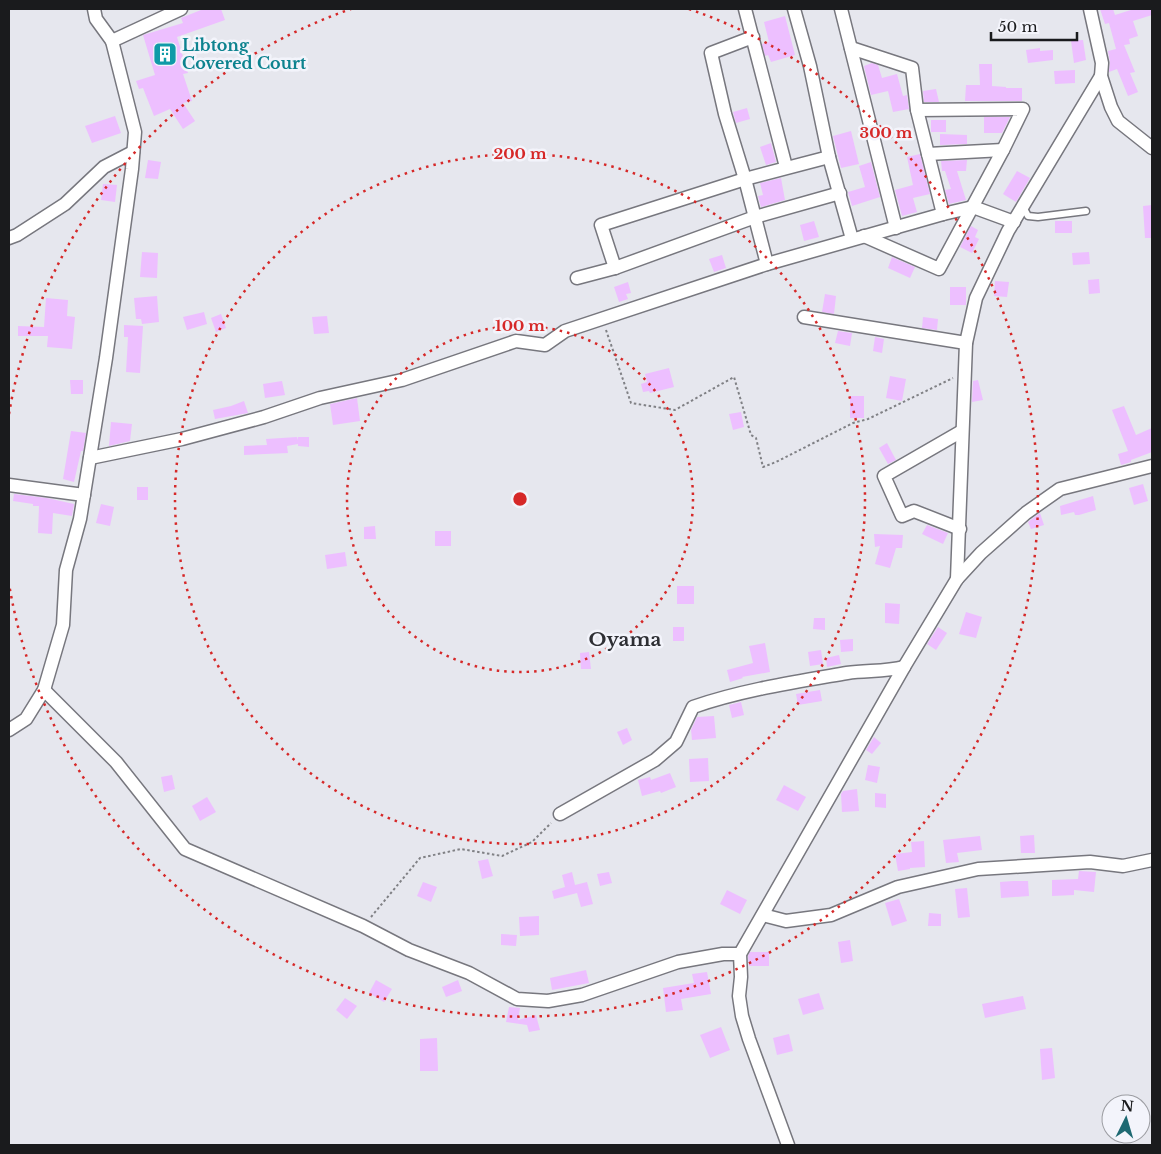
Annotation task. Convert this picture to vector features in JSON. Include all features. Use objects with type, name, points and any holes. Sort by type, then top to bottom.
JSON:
[{"type":"street","points":[[9,730],[26,719],[44,690],[63,625],[66,570],[80,519],[84,496],[106,358],[134,152],[135,132],[112,41],[96,19],[94,9]]},
{"type":"street","points":[[112,41],[181,9]]},
{"type":"street","points":[[745,9],[786,167]]},
{"type":"street","points":[[794,9],[810,66],[829,157],[840,193],[858,238],[939,269],[1003,150],[1022,109],[917,110]]},
{"type":"street","points":[[841,9],[896,228]]},
{"type":"street","points":[[1090,9],[1102,63],[1101,76],[1111,107],[1118,121],[1152,148]]},
{"type":"street","points":[[753,37],[710,53],[767,264]]},
{"type":"street","points":[[851,48],[912,68],[917,110],[943,214]]},
{"type":"street","points":[[957,579],[966,343],[976,298],[1022,206],[1101,76]]},
{"type":"street","points":[[928,154],[1003,150]]},
{"type":"street","points":[[9,238],[17,235],[65,204],[104,167],[134,152]]},
{"type":"street","points":[[615,268],[601,225],[745,179],[829,157]]},
{"type":"street","points":[[577,278],[615,268],[755,217],[840,193]]},
{"type":"street","points":[[90,458],[182,440],[320,398],[402,380],[516,341],[545,345],[566,331],[602,318],[767,264],[943,214],[973,207],[1014,222]]},
{"type":"street","points":[[804,316],[966,343]]},
{"type":"street","points":[[960,529],[914,511],[902,516],[884,476],[962,431]]},
{"type":"street","points":[[788,1145],[742,1016],[739,996],[741,977],[740,954],[904,667],[957,579],[981,553],[1026,513],[1060,489],[1152,466]]},
{"type":"street","points":[[9,485],[84,496]]},
{"type":"street","points":[[560,814],[655,760],[676,742],[693,708],[719,698],[808,680],[848,673],[888,671],[904,667]]},
{"type":"street","points":[[44,690],[116,762],[185,849],[363,926],[409,950],[469,973],[517,999],[548,1001],[582,995],[678,962],[722,954],[740,954]]},
{"type":"street","points":[[763,915],[786,920],[831,916],[898,887],[978,869],[1090,862],[1123,866],[1152,860]]},
{"type":"lane","points":[[1022,206],[1028,216],[1038,217],[1086,212]]},
{"type":"path","points":[[602,318],[631,403],[675,410],[734,376],[751,435],[756,438],[762,467],[966,372]]},
{"type":"path","points":[[363,926],[420,858],[461,849],[502,856],[532,842],[560,814]]},
{"type":"building","points":[[201,9],[221,9],[225,20],[177,37],[188,73],[183,74],[192,101],[183,103],[195,121],[183,129],[170,109],[154,116],[143,88],[139,89],[136,81],[155,75],[143,35],[183,23],[181,18]]},
{"type":"building","points":[[1100,9],[1113,9],[1115,15],[1134,9],[1152,9],[1152,15],[1133,21],[1138,36],[1129,39],[1130,44],[1124,45],[1135,72],[1130,73],[1138,92],[1128,96],[1117,69],[1109,72],[1108,51],[1116,49],[1109,23],[1105,24]]},
{"type":"building","points":[[785,16],[795,55],[771,62],[768,55],[765,56],[762,44],[769,42],[764,22]]},
{"type":"building","points":[[1083,40],[1086,60],[1074,63],[1071,41]]},
{"type":"building","points":[[1040,48],[1040,51],[1053,50],[1053,60],[1028,63],[1026,50]]},
{"type":"building","points":[[872,63],[878,65],[882,78],[897,74],[903,96],[907,95],[909,109],[893,112],[888,91],[871,95],[864,66]]},
{"type":"building","points":[[979,64],[992,64],[992,86],[1022,88],[1022,101],[965,101],[966,85],[980,85]]},
{"type":"building","points":[[1075,70],[1075,83],[1055,84],[1054,71]]},
{"type":"building","points":[[936,89],[939,102],[924,102],[923,91]]},
{"type":"building","points":[[747,108],[750,119],[736,123],[733,112]]},
{"type":"building","points":[[115,116],[121,133],[92,143],[85,126]]},
{"type":"building","points":[[984,117],[1010,117],[1002,133],[984,133]]},
{"type":"building","points":[[931,120],[946,120],[946,132],[931,132]]},
{"type":"building","points":[[851,131],[859,164],[841,168],[833,136]]},
{"type":"building","points":[[940,134],[967,135],[967,144],[940,145]]},
{"type":"building","points":[[771,143],[776,162],[766,165],[760,147]]},
{"type":"building","points":[[920,154],[930,194],[913,198],[917,212],[902,216],[895,190],[913,185],[907,157]]},
{"type":"building","points":[[148,160],[161,162],[158,179],[145,178]]},
{"type":"building","points":[[967,160],[966,171],[957,171],[966,200],[949,204],[945,190],[951,189],[945,171],[942,171],[941,161]]},
{"type":"building","points":[[871,162],[880,197],[852,206],[848,192],[865,187],[859,166]]},
{"type":"building","points":[[1017,171],[1030,178],[1016,202],[1003,194]]},
{"type":"building","points":[[781,178],[785,200],[761,207],[758,196],[763,195],[760,183]]},
{"type":"building","points":[[103,184],[117,185],[115,202],[101,200]]},
{"type":"building","points":[[1152,205],[1152,238],[1145,238],[1143,206]]},
{"type":"building","points":[[814,221],[819,237],[804,241],[800,225]]},
{"type":"building","points":[[1055,221],[1072,221],[1072,233],[1055,233]]},
{"type":"building","points":[[971,226],[978,230],[975,237],[979,239],[972,253],[960,247]]},
{"type":"building","points":[[142,252],[158,253],[157,278],[140,277]]},
{"type":"building","points":[[1089,252],[1090,264],[1073,265],[1072,253]]},
{"type":"building","points":[[722,255],[726,268],[714,272],[709,259]]},
{"type":"building","points":[[892,257],[915,267],[910,278],[888,268]]},
{"type":"building","points":[[1099,279],[1100,293],[1089,294],[1088,280]]},
{"type":"building","points":[[995,281],[1009,282],[1007,297],[994,296]]},
{"type":"building","points":[[628,282],[631,293],[626,294],[628,299],[619,302],[614,287]]},
{"type":"building","points":[[950,287],[966,287],[966,305],[950,305]]},
{"type":"building","points":[[825,294],[836,296],[834,314],[822,312]]},
{"type":"building","points":[[157,296],[159,322],[142,324],[141,319],[136,319],[134,298]]},
{"type":"building","points":[[46,298],[68,300],[67,316],[75,317],[72,349],[47,347],[48,336],[18,336],[18,326],[44,327]]},
{"type":"building","points":[[204,312],[207,324],[187,330],[183,317]]},
{"type":"building","points":[[221,314],[226,328],[216,332],[211,318]]},
{"type":"building","points":[[327,316],[329,333],[314,334],[312,317]]},
{"type":"building","points":[[923,317],[938,319],[937,330],[922,328]]},
{"type":"building","points":[[124,325],[143,326],[140,373],[126,372],[128,337],[124,337]]},
{"type":"building","points":[[838,331],[852,333],[850,346],[835,343]]},
{"type":"building","points":[[875,337],[884,339],[882,353],[873,351]]},
{"type":"building","points":[[669,368],[674,387],[650,393],[649,391],[643,392],[641,384],[647,382],[645,374]]},
{"type":"building","points":[[890,376],[906,379],[902,401],[886,398]]},
{"type":"building","points":[[70,380],[83,380],[83,394],[71,394]]},
{"type":"building","points":[[978,380],[983,400],[972,402],[973,381]]},
{"type":"building","points":[[282,381],[285,395],[265,398],[263,384]]},
{"type":"building","points":[[850,396],[864,396],[864,418],[850,418]]},
{"type":"building","points":[[357,398],[360,421],[333,425],[330,404]]},
{"type":"building","points":[[244,401],[248,413],[215,419],[213,410]]},
{"type":"building","points":[[1124,406],[1136,435],[1152,428],[1152,452],[1121,465],[1118,454],[1128,451],[1112,410]]},
{"type":"building","points":[[741,412],[744,427],[733,430],[729,414]]},
{"type":"building","points":[[111,422],[132,424],[130,441],[109,446]]},
{"type":"building","points":[[71,431],[86,433],[74,482],[63,479]]},
{"type":"building","points":[[297,437],[298,440],[298,437],[309,437],[309,447],[298,446],[298,444],[287,446],[288,453],[244,455],[244,446],[267,445],[266,439]]},
{"type":"building","points":[[887,443],[896,460],[888,464],[879,448]]},
{"type":"building","points":[[1143,484],[1148,501],[1134,505],[1129,488]]},
{"type":"building","points":[[137,487],[148,487],[148,500],[137,500]]},
{"type":"building","points":[[14,494],[74,504],[72,516],[53,513],[52,534],[38,533],[39,506],[13,501]]},
{"type":"building","points":[[1093,496],[1096,510],[1079,515],[1075,515],[1074,512],[1061,515],[1060,506]]},
{"type":"building","points":[[101,504],[114,507],[110,526],[96,523]]},
{"type":"building","points":[[1040,513],[1044,525],[1031,529],[1028,522]]},
{"type":"building","points":[[927,525],[948,533],[943,544],[922,534]]},
{"type":"building","points":[[375,526],[376,539],[364,539],[364,527]]},
{"type":"building","points":[[435,531],[451,531],[451,546],[435,546]]},
{"type":"building","points":[[874,534],[903,535],[902,548],[896,548],[890,568],[875,564],[880,546],[875,547]]},
{"type":"building","points":[[345,552],[347,566],[327,569],[325,555]]},
{"type":"building","points":[[677,586],[694,586],[694,604],[677,604]]},
{"type":"building","points":[[885,603],[900,604],[899,624],[885,623]]},
{"type":"building","points":[[966,612],[982,617],[976,638],[959,634]]},
{"type":"building","points":[[814,618],[825,618],[825,630],[813,629]]},
{"type":"building","points":[[673,627],[684,627],[684,641],[673,641]]},
{"type":"building","points":[[938,627],[947,633],[936,650],[927,644]]},
{"type":"building","points":[[853,639],[853,651],[841,652],[840,640]]},
{"type":"building","points":[[765,643],[770,672],[742,677],[730,682],[727,670],[753,663],[749,646]]},
{"type":"building","points":[[821,650],[823,664],[810,666],[808,652]]},
{"type":"building","points":[[589,652],[591,669],[581,669],[580,653]]},
{"type":"building","points":[[839,655],[841,664],[827,667],[826,658]]},
{"type":"building","points":[[820,690],[822,701],[798,705],[796,694]]},
{"type":"building","points":[[741,702],[744,715],[732,718],[729,705]]},
{"type":"building","points":[[714,716],[716,738],[692,740],[691,730],[697,717]]},
{"type":"building","points":[[627,728],[632,740],[623,745],[617,732]]},
{"type":"building","points":[[874,737],[881,743],[872,754],[866,750]]},
{"type":"building","points":[[708,758],[709,781],[690,782],[689,759]]},
{"type":"building","points":[[868,765],[880,767],[877,783],[865,780]]},
{"type":"building","points":[[670,773],[676,787],[661,793],[660,791],[642,796],[638,780],[650,777],[651,780]]},
{"type":"building","points":[[172,775],[175,789],[164,792],[161,777]]},
{"type":"building","points":[[784,785],[806,797],[798,811],[776,800]]},
{"type":"building","points":[[857,789],[859,811],[842,812],[841,794],[843,791]]},
{"type":"building","points":[[875,793],[886,794],[886,808],[875,807]]},
{"type":"building","points":[[207,797],[216,812],[200,821],[192,806]]},
{"type":"building","points":[[1034,835],[1035,853],[1021,853],[1020,836]]},
{"type":"building","points":[[980,836],[982,850],[957,853],[959,862],[946,863],[943,840]]},
{"type":"building","points":[[924,841],[925,867],[898,871],[895,854],[912,852],[911,842]]},
{"type":"building","points":[[488,859],[493,876],[482,879],[478,861]]},
{"type":"building","points":[[1079,871],[1096,872],[1094,892],[1074,890],[1074,895],[1052,896],[1052,880],[1078,879]]},
{"type":"building","points":[[572,872],[575,885],[587,882],[593,904],[581,907],[577,893],[554,899],[552,891],[565,887],[562,875]]},
{"type":"building","points":[[609,872],[612,883],[600,886],[597,874]]},
{"type":"building","points":[[1028,881],[1029,896],[1001,898],[1000,882]]},
{"type":"building","points":[[423,882],[437,887],[431,902],[417,896]]},
{"type":"building","points":[[967,888],[970,917],[958,918],[955,889]]},
{"type":"building","points":[[727,890],[747,900],[740,914],[720,904]]},
{"type":"building","points":[[899,899],[907,921],[892,926],[885,903]]},
{"type":"building","points":[[929,913],[941,914],[941,926],[928,926]]},
{"type":"building","points":[[539,916],[539,935],[520,936],[519,917]]},
{"type":"building","points":[[501,934],[517,935],[516,946],[501,945]]},
{"type":"building","points":[[850,940],[853,961],[841,963],[838,942]]},
{"type":"building","points":[[750,952],[769,952],[769,966],[749,966],[748,956]]},
{"type":"building","points":[[586,970],[589,983],[552,990],[550,978]]},
{"type":"building","points":[[707,972],[711,994],[681,999],[683,1010],[666,1012],[663,988],[694,983],[692,974]]},
{"type":"building","points":[[376,980],[392,989],[384,1002],[369,993]]},
{"type":"building","points":[[458,980],[462,991],[446,997],[442,987]]},
{"type":"building","points":[[819,993],[824,1009],[803,1015],[798,999]]},
{"type":"building","points":[[1023,996],[1026,1009],[985,1018],[982,1004]]},
{"type":"building","points":[[345,998],[357,1006],[347,1019],[336,1010]]},
{"type":"building","points":[[509,1007],[520,1008],[518,1020],[536,1015],[540,1030],[529,1032],[527,1025],[506,1022]]},
{"type":"building","points":[[721,1027],[730,1050],[710,1058],[700,1035]]},
{"type":"building","points":[[789,1034],[793,1051],[777,1055],[773,1038]]},
{"type":"building","points":[[437,1038],[438,1071],[420,1071],[420,1039]]},
{"type":"building","points":[[1052,1048],[1055,1078],[1042,1080],[1040,1049]]},
{"type":"place","name":"Libtong Covered Court","points":[[165,54]]},
{"type":"district","name":"Oyama","points":[[625,639]]}]
